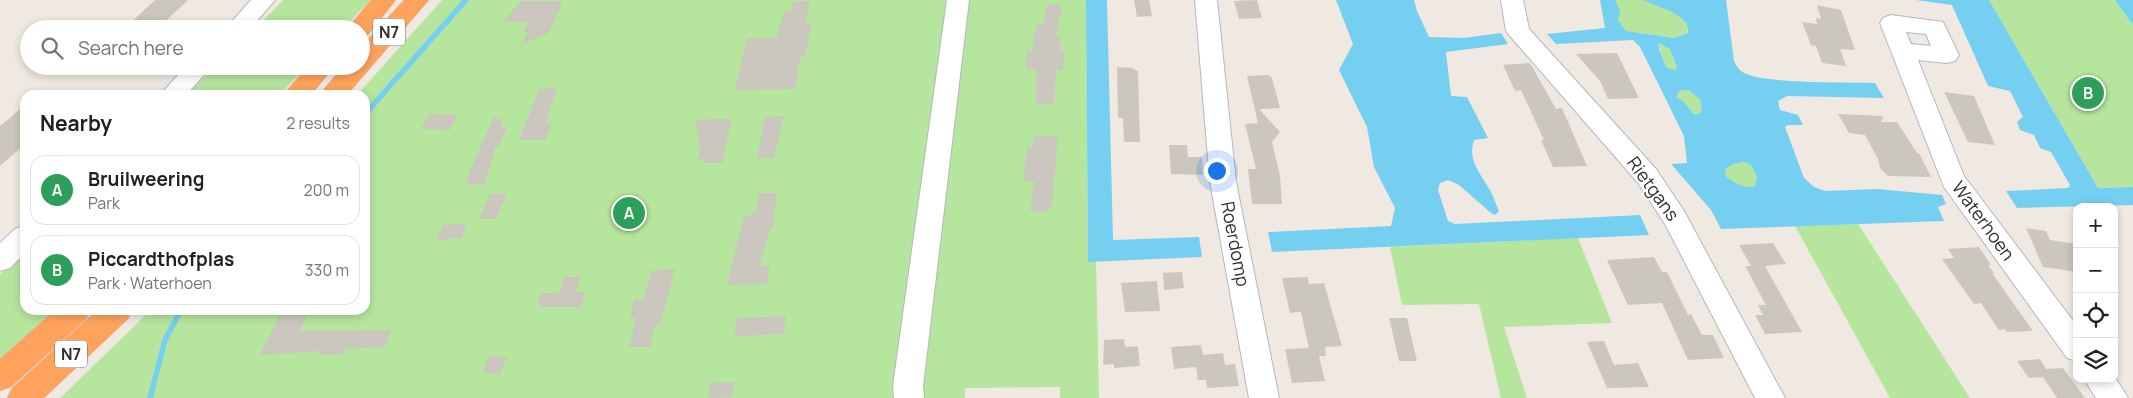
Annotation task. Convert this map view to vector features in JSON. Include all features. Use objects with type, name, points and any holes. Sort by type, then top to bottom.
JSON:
[{"type":"highway","name":"N7","points":[[367,20],[384,0]]},
{"type":"highway","name":"N7","points":[[370,53],[417,0]]},
{"type":"highway","points":[[301,90],[315,75]]},
{"type":"highway","name":"N7","points":[[336,90],[350,75]]},
{"type":"highway","name":"N7","points":[[0,378],[69,315]]},
{"type":"highway","name":"N7","points":[[23,398],[113,315]]},
{"type":"street","points":[[245,20],[264,0]]},
{"type":"street","points":[[909,398],[908,386],[958,0]]},
{"type":"street","name":"Roerdomp","points":[[1206,0],[1223,182],[1264,398]]},
{"type":"street","name":"Rietgans","points":[[1512,0],[1518,31],[1647,176],[1675,218],[1770,398]]},
{"type":"street","name":"Waterhoen","points":[[1902,51],[1953,180],[2073,344]]},
{"type":"street","points":[[177,90],[191,75]]},
{"type":"street","points":[[0,260],[20,241]]},
{"type":"street","points":[[2102,383],[2113,398]]},
{"type":"green space","points":[[283,0],[370,0],[351,20],[264,20]]},
{"type":"green space","points":[[442,0],[1086,0],[1088,261],[1096,261],[1099,398],[1060,398],[1060,387],[965,388],[965,398],[60,398],[146,315],[370,315],[370,90],[361,90]]},
{"type":"green space","points":[[1615,0],[1643,0],[1656,4],[1684,21],[1688,33],[1674,38],[1626,31],[1618,20]]},
{"type":"green space","points":[[1989,0],[2133,0],[2133,187],[2098,188]]},
{"type":"green space","points":[[1659,43],[1670,49],[1677,69],[1675,71],[1667,68]]},
{"type":"green space","points":[[207,75],[298,75],[284,90],[191,90]]},
{"type":"green space","points":[[1688,90],[1700,99],[1702,111],[1699,114],[1694,114],[1683,101],[1676,97],[1679,91]]},
{"type":"green space","points":[[1744,162],[1751,165],[1757,177],[1755,186],[1739,185],[1725,175],[1725,170],[1733,164]]},
{"type":"green space","points":[[1858,224],[1970,398],[1890,398],[1795,226]]},
{"type":"green space","points":[[1578,238],[1612,323],[1504,327],[1527,398],[1501,398],[1479,304],[1402,305],[1390,247]]},
{"type":"green space","points":[[20,256],[20,315],[53,315],[0,363],[0,274]]},
{"type":"water","points":[[1086,0],[1107,0],[1113,240],[1199,237],[1202,257],[1088,262]]},
{"type":"water","points":[[1336,0],[1414,0],[1429,37],[1464,38],[1501,33],[1508,44],[1446,52],[1451,96],[1467,97],[1488,138],[1474,140],[1472,154],[1476,167],[1491,192],[1499,211],[1495,215],[1491,213],[1459,185],[1448,180],[1440,183],[1438,190],[1448,221],[1455,224],[1640,215],[1649,235],[1272,252],[1268,232],[1391,226],[1395,208],[1374,167],[1367,127],[1339,70],[1353,44]]},
{"type":"water","points":[[1600,0],[1615,0],[1620,11],[1618,20],[1626,31],[1674,38],[1688,33],[1684,21],[1679,16],[1643,0],[1726,0],[1734,61],[1744,73],[1755,77],[1788,81],[1875,83],[1884,98],[1787,96],[1778,101],[1780,110],[1798,115],[1803,125],[1788,125],[1785,127],[1804,178],[1814,187],[1825,191],[1877,189],[1942,195],[1946,204],[1938,207],[1944,221],[1721,229],[1711,210],[1671,164],[1687,163],[1684,136],[1640,47],[1633,40],[1556,44],[1547,34],[1605,28]],"holes":[[[1659,43],[1670,49],[1677,68],[1675,70],[1667,68],[1659,49]],[[1688,90],[1700,99],[1702,111],[1699,114],[1694,114],[1683,101],[1676,97],[1679,91]],[[1744,162],[1751,165],[1757,177],[1755,186],[1739,185],[1725,175],[1725,170],[1733,164]]]},
{"type":"water","points":[[1916,0],[1989,0],[2098,188],[2133,187],[2133,205],[2073,203],[2073,207],[2017,208],[2006,191],[2068,188],[2070,185],[2051,152],[2040,148],[2034,135],[2020,130],[2017,122],[2023,117],[2010,91],[1988,86],[1952,5]]},
{"type":"water","points":[[2115,0],[2133,0],[2133,25]]},
{"type":"building","points":[[155,0],[188,0],[167,20],[134,20]]},
{"type":"building","points":[[1134,0],[1149,0],[1152,16],[1137,17]]},
{"type":"building","points":[[1257,0],[1262,18],[1239,19],[1234,1]]},
{"type":"building","points":[[520,1],[563,1],[549,33],[522,44],[528,32],[524,32],[529,22],[504,22]]},
{"type":"building","points":[[793,1],[810,1],[806,24],[812,24],[805,57],[800,57],[795,89],[735,90],[747,38],[776,38],[785,11],[791,11]]},
{"type":"building","points":[[1047,4],[1062,5],[1056,36],[1060,36],[1060,51],[1064,51],[1063,70],[1056,70],[1054,105],[1036,104],[1036,70],[1026,69],[1026,51],[1033,51],[1033,36],[1038,24],[1044,24]]},
{"type":"building","points":[[1817,5],[1841,10],[1855,50],[1840,49],[1846,66],[1822,63],[1816,46],[1811,45],[1802,22],[1817,24],[1816,18],[1821,19]]},
{"type":"building","points":[[1617,53],[1639,98],[1608,99],[1600,81],[1576,54]]},
{"type":"building","points":[[1530,63],[1556,109],[1562,108],[1587,166],[1553,167],[1541,140],[1544,140],[1521,90],[1515,91],[1503,65]]},
{"type":"building","points":[[1117,67],[1132,68],[1138,71],[1140,142],[1124,142],[1123,118],[1118,118]]},
{"type":"building","points":[[1268,75],[1272,78],[1280,108],[1259,109],[1280,132],[1272,142],[1280,176],[1282,204],[1252,204],[1248,169],[1256,169],[1245,124],[1258,123],[1247,76]]},
{"type":"building","points":[[557,87],[546,123],[552,123],[545,140],[519,140],[539,90]]},
{"type":"building","points":[[1944,92],[1974,96],[1995,145],[1968,142]]},
{"type":"building","points":[[20,109],[20,148],[0,166],[0,126]]},
{"type":"building","points":[[429,114],[457,115],[450,130],[421,129]]},
{"type":"building","points":[[1838,114],[1883,116],[1881,122],[1897,122],[1917,153],[1919,153],[1931,177],[1888,176],[1880,168],[1878,159],[1865,135],[1849,133]]},
{"type":"building","points":[[784,116],[774,158],[757,158],[765,117]]},
{"type":"building","points":[[494,117],[502,120],[500,127],[507,127],[498,148],[495,148],[485,184],[466,185],[471,168]]},
{"type":"building","points":[[732,119],[722,163],[704,163],[705,159],[697,160],[700,149],[695,120]]},
{"type":"building","points":[[1034,136],[1058,136],[1052,207],[1049,207],[1049,212],[1030,211],[1034,181],[1023,181],[1027,147],[1033,147]]},
{"type":"building","points":[[1169,145],[1187,145],[1188,157],[1202,157],[1203,175],[1171,174]]},
{"type":"building","points":[[759,193],[777,193],[773,227],[770,227],[760,266],[770,266],[767,284],[727,285],[744,216],[751,216],[755,212]]},
{"type":"building","points":[[490,194],[507,194],[496,219],[479,219]]},
{"type":"building","points":[[467,224],[462,238],[437,240],[442,225]]},
{"type":"building","points":[[2026,228],[2046,231],[2050,240],[2073,243],[2073,271],[2043,267]]},
{"type":"building","points":[[1773,243],[1786,264],[1765,266],[1802,332],[1765,334],[1755,315],[1763,315],[1758,305],[1766,305],[1745,266],[1751,266],[1739,245]]},
{"type":"building","points":[[1979,247],[1991,265],[1988,265],[1994,273],[1992,273],[2033,331],[2007,332],[2005,329],[1999,330],[1981,303],[1974,304],[1942,259],[1954,258],[1948,249]]},
{"type":"building","points":[[1654,257],[1662,272],[1667,272],[1688,315],[1691,314],[1702,335],[1713,335],[1724,358],[1688,360],[1662,303],[1628,305],[1607,260]]},
{"type":"building","points":[[675,269],[660,325],[655,325],[650,347],[629,347],[636,318],[630,318],[634,300],[644,299],[651,271]]},
{"type":"building","points":[[1182,272],[1184,288],[1164,290],[1163,273]]},
{"type":"building","points":[[564,277],[581,277],[576,292],[585,292],[581,307],[539,307],[539,293],[559,293]]},
{"type":"building","points":[[1308,277],[1309,284],[1324,283],[1342,346],[1325,347],[1326,356],[1319,356],[1325,381],[1292,383],[1285,349],[1309,348],[1301,312],[1290,313],[1282,278]]},
{"type":"building","points":[[1157,281],[1160,311],[1125,312],[1121,283]]},
{"type":"building","points":[[280,315],[308,315],[300,331],[391,330],[385,347],[346,349],[344,354],[318,355],[320,351],[260,355]]},
{"type":"building","points":[[786,316],[784,334],[734,336],[737,318]]},
{"type":"building","points":[[1389,318],[1407,318],[1417,361],[1399,361]]},
{"type":"building","points":[[1124,339],[1125,347],[1138,346],[1140,366],[1114,368],[1114,364],[1103,365],[1104,340]]},
{"type":"building","points":[[1604,341],[1614,365],[1638,363],[1649,387],[1607,388],[1587,342]]},
{"type":"building","points":[[1201,345],[1203,355],[1223,353],[1225,365],[1235,364],[1239,386],[1207,388],[1206,380],[1198,380],[1196,367],[1174,369],[1171,347]]},
{"type":"building","points":[[489,356],[507,357],[500,374],[483,373]]},
{"type":"building","points":[[2040,359],[2046,369],[2063,368],[2085,398],[2057,398],[2043,377],[2029,378],[2017,361]]},
{"type":"building","points":[[711,382],[735,383],[732,397],[708,398]]},
{"type":"waterway","points":[[370,108],[466,0]]},
{"type":"waterway","points":[[150,398],[165,340],[178,315]]},
{"type":"place","name":"Piccardthofplas","points":[[2088,93]]},
{"type":"place","name":"Bruilweering","points":[[629,213]]}]
